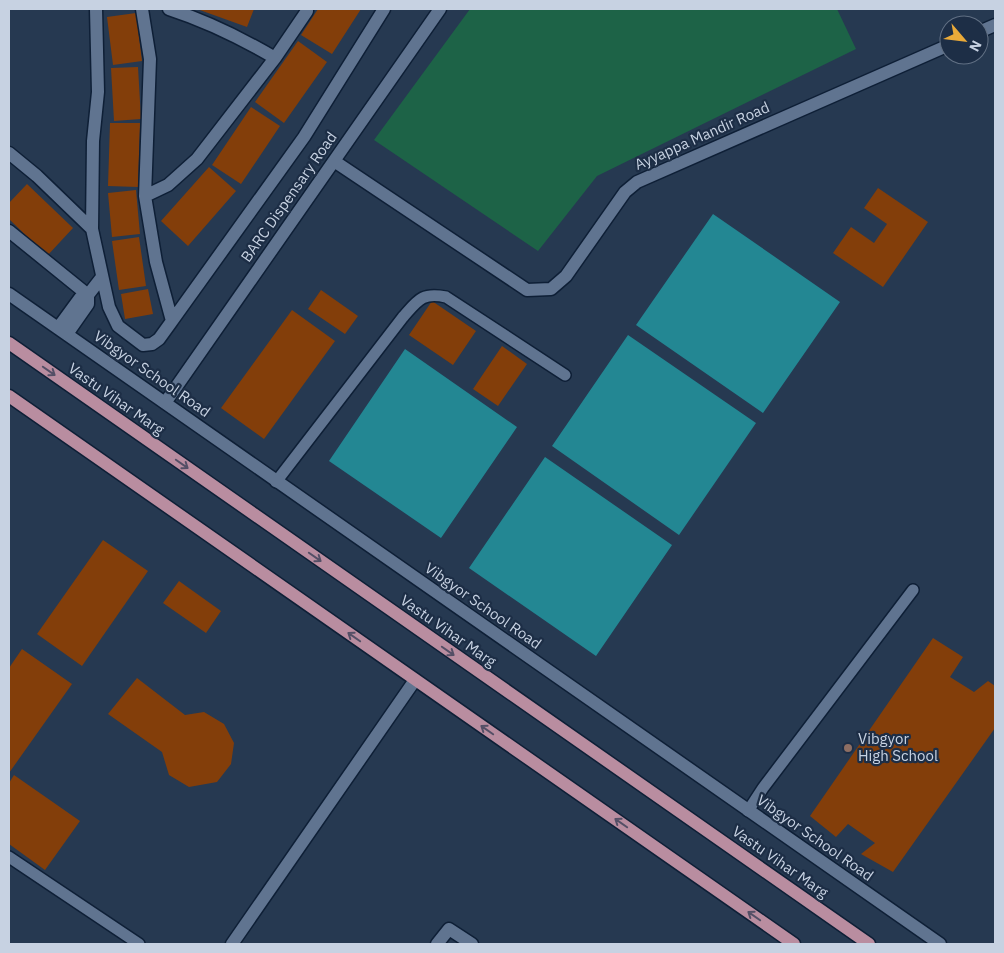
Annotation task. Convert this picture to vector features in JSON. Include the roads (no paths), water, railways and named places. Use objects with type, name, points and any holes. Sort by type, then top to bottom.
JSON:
[{"type":"main road","name":"Vastu Vihar Marg","points":[[9,343],[868,944]]},
{"type":"main road","points":[[9,396],[794,944]]},
{"type":"street","points":[[96,9],[98,92],[93,141],[92,229],[109,307],[118,326],[143,345],[152,344],[159,339],[304,137],[384,9]]},
{"type":"street","points":[[142,9],[150,59],[150,108],[145,167],[146,196],[156,262],[172,321]]},
{"type":"street","points":[[169,9],[192,16],[246,41],[275,58]]},
{"type":"street","name":"BARC Dispensary Road","points":[[165,403],[440,9]]},
{"type":"street","points":[[146,196],[168,186],[197,159],[275,58],[306,10]]},
{"type":"street","name":"Ayyappa Mandir Road","points":[[334,161],[527,290],[551,290],[566,276],[617,203],[637,182],[939,49]]},
{"type":"street","points":[[9,153],[37,176],[92,229]]},
{"type":"street","points":[[9,231],[88,295]]},
{"type":"street","points":[[62,331],[88,304],[88,295],[102,277]]},
{"type":"street","name":"Vibgyor School Road","points":[[9,294],[940,944]]},
{"type":"street","points":[[232,944],[415,680]]},
{"type":"street","points":[[437,944],[449,929],[472,944]]},
{"type":"lane","points":[[276,482],[419,298],[434,295],[446,297],[565,374]]},
{"type":"lane","points":[[748,811],[763,788],[913,590]]},
{"type":"lane","points":[[9,857],[139,944]]},
{"type":"place","name":"Vibgyor High School","points":[[848,748]]}]
